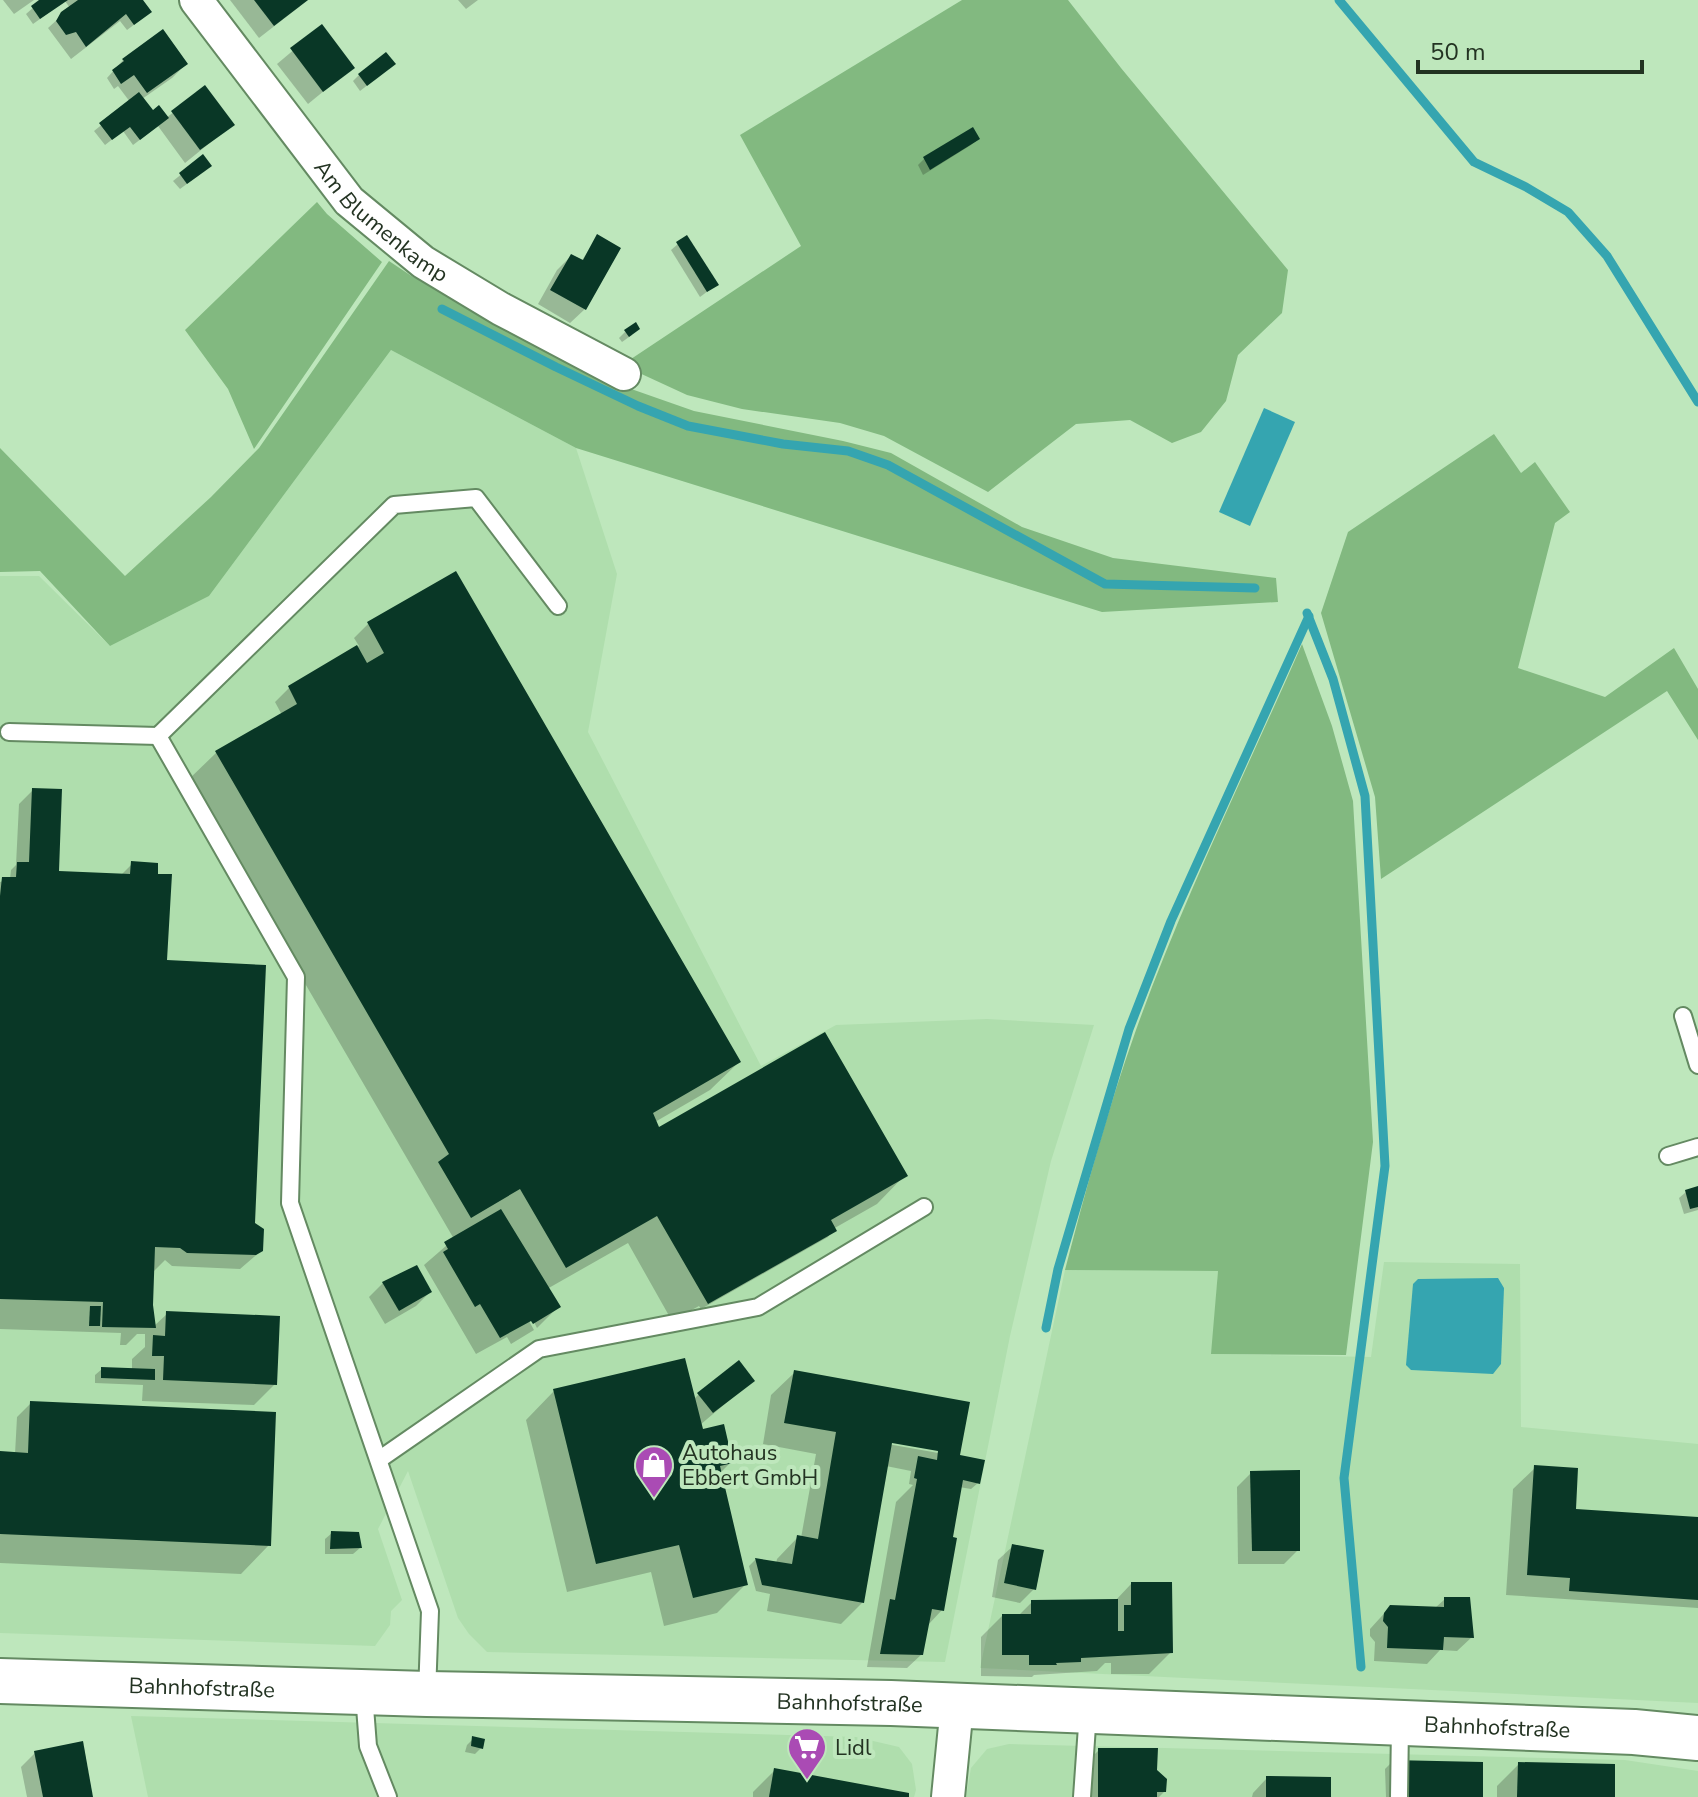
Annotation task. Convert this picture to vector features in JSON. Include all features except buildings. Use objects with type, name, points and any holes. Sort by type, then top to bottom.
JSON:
[{"type":"main road","name":"Bahnhofstraße","points":[[0,1681],[1088,1710],[1634,1732],[1698,1738]]},
{"type":"street","name":"Am Blumenkamp","points":[[196,0],[349,201],[423,262],[501,309],[624,374]]},
{"type":"street","points":[[948,1797],[957,1706]]},
{"type":"lane","points":[[9,732],[158,736],[394,505],[476,498],[558,606]]},
{"type":"lane","points":[[158,736],[296,977],[290,1203],[430,1611],[427,1694]]},
{"type":"lane","points":[[1683,1016],[1698,1065]]},
{"type":"lane","points":[[1668,1156],[1698,1147]]},
{"type":"lane","points":[[380,1459],[539,1349],[758,1307],[924,1207]]},
{"type":"lane","points":[[364,1692],[368,1746],[388,1797]]},
{"type":"lane","points":[[1082,1797],[1088,1710]]},
{"type":"lane","points":[[1399,1797],[1400,1724]]},
{"type":"shaded area","points":[[962,0],[1068,0],[1288,270],[1282,313],[1238,355],[1226,401],[1201,432],[1172,443],[1130,420],[1076,424],[988,492],[884,436],[840,423],[742,409],[687,395],[622,365],[801,246],[740,135]]},
{"type":"shaded area","points":[[317,202],[382,262],[254,449],[228,389],[185,330]]},
{"type":"shaded area","points":[[389,261],[413,277],[443,289],[617,384],[694,411],[891,453],[1022,527],[1113,558],[1276,578],[1278,602],[1102,612],[576,448],[391,350],[209,596],[110,646],[40,571],[0,572],[0,448],[125,576],[259,448]]},
{"type":"shaded area","points":[[391,350],[576,448],[617,574],[588,732],[761,1066],[836,1025],[987,1019],[1094,1025],[1051,1161],[1010,1336],[945,1662],[487,1652],[458,1618],[408,1471],[378,1529],[402,1600],[391,1611],[390,1625],[375,1646],[0,1633],[0,576],[39,576],[110,646],[209,596]]},
{"type":"shaded area","points":[[1494,434],[1521,473],[1535,462],[1570,512],[1555,523],[1518,668],[1605,697],[1674,648],[1698,689],[1698,740],[1667,691],[1381,879],[1375,797],[1321,613],[1348,532]]},
{"type":"shaded area","points":[[1302,644],[1332,726],[1353,801],[1373,1142],[1346,1355],[1211,1354],[1218,1271],[1065,1270],[1107,1119],[1154,981]]},
{"type":"shaded area","points":[[1384,1262],[1520,1264],[1521,1427],[1698,1444],[1698,1703],[980,1668],[1065,1270],[1218,1271],[1212,1354],[1371,1357]]},
{"type":"shaded area","points":[[131,1716],[856,1737],[899,1747],[912,1764],[916,1790],[914,1797],[148,1797]]},
{"type":"shaded area","points":[[1009,1744],[1625,1760],[1698,1771],[1698,1797],[966,1797],[971,1768],[987,1749]]},
{"type":"water","points":[[1264,408],[1295,422],[1250,526],[1219,512]]},
{"type":"water","points":[[1498,1278],[1504,1288],[1501,1364],[1493,1374],[1411,1370],[1406,1365],[1413,1284],[1418,1279]]},
{"type":"waterway","points":[[1339,0],[1474,162],[1568,212],[1607,256],[1698,402]]},
{"type":"waterway","points":[[442,309],[556,367],[688,426],[783,444],[848,451],[888,465],[1105,584],[1255,588]]},
{"type":"waterway","points":[[1307,613],[1333,679],[1365,796],[1385,1166],[1344,1478],[1361,1667]]},
{"type":"waterway","points":[[1046,1328],[1058,1269],[1129,1029],[1171,921],[1309,616]]},
{"type":"place","name":"Autohaus Ebbert GmbH","points":[[654,1499]]},
{"type":"place","name":"Lidl","points":[[807,1781]]}]
